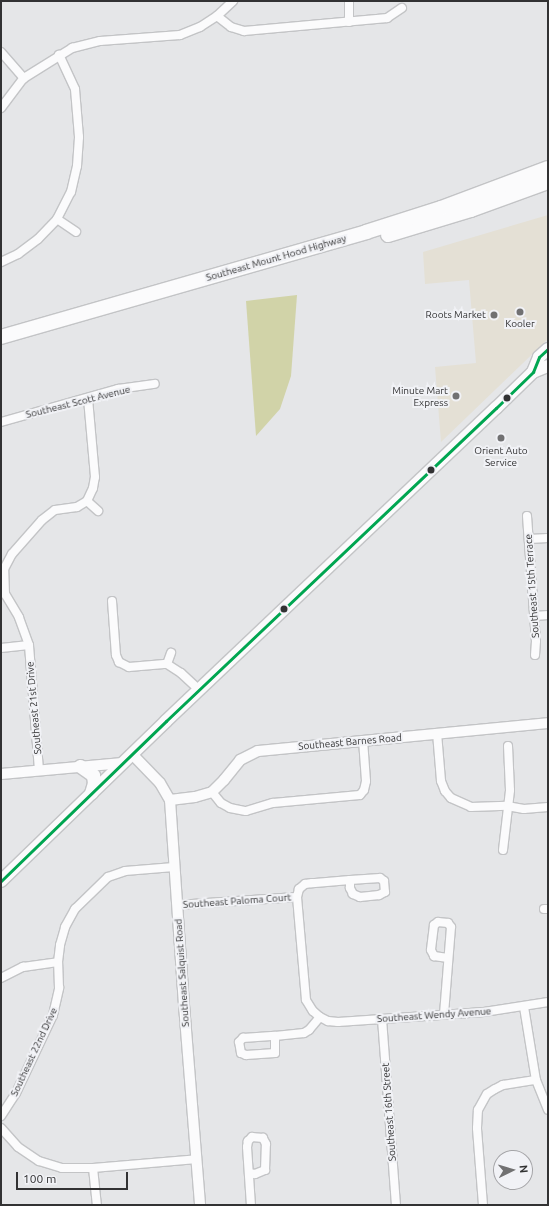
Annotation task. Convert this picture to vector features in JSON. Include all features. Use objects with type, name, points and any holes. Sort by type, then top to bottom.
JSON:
[{"type":"highway","name":"Southeast Mount Hood Highway","points":[[1,336],[373,230],[449,205],[548,168]]},
{"type":"highway","name":"Southeast Mount Hood Highway","points":[[1,346],[386,236],[471,210],[548,182]]},
{"type":"highway","points":[[520,192],[548,191]]},
{"type":"main road","points":[[533,372],[539,357],[548,349]]},
{"type":"main road","points":[[1,881],[91,793],[533,372],[548,366]]},
{"type":"main road","points":[[80,766],[93,775],[94,783],[91,793]]},
{"type":"street","points":[[1,108],[24,78],[72,48],[100,40],[180,35],[200,27],[217,16],[233,1]]},
{"type":"street","points":[[349,1],[349,22]]},
{"type":"street","points":[[217,16],[231,27],[244,30],[387,18],[402,8]]},
{"type":"street","points":[[1,52],[24,78]]},
{"type":"street","points":[[1,262],[18,254],[38,239],[57,219],[71,192],[78,166],[79,137],[75,90],[59,55]]},
{"type":"street","points":[[57,219],[76,232]]},
{"type":"street","name":"Southeast Scott Avenue","points":[[1,422],[118,389],[155,384]]},
{"type":"street","points":[[88,398],[95,477],[93,488],[87,501],[98,512]]},
{"type":"street","name":"Southeast 21st Drive","points":[[39,770],[29,645],[20,617],[5,594],[4,569],[12,554],[42,520],[55,510],[77,507],[87,501]]},
{"type":"street","name":"Southeast 15th Terrace","points":[[527,516],[535,616],[535,655]]},
{"type":"street","points":[[529,539],[548,538]]},
{"type":"street","points":[[112,601],[116,655],[118,662],[129,667],[167,664],[181,673],[199,690]]},
{"type":"street","points":[[535,616],[548,615]]},
{"type":"street","points":[[1,648],[29,645]]},
{"type":"street","points":[[167,664],[171,653]]},
{"type":"street","name":"Southeast Barnes Road","points":[[212,792],[240,760],[251,753],[286,747],[548,723]]},
{"type":"street","points":[[437,734],[441,781],[445,791],[451,798],[471,807],[507,806],[524,809],[548,807]]},
{"type":"street","points":[[170,800],[195,797],[212,792],[221,803],[230,808],[246,811],[273,803],[360,795],[364,790],[366,781],[363,740]]},
{"type":"street","points":[[503,850],[510,775],[508,746]]},
{"type":"street","name":"Southeast Salquist Road","points":[[132,754],[160,783],[170,800],[200,1205]]},
{"type":"street","points":[[1,774],[123,763]]},
{"type":"street","name":"Southeast 22nd Drive","points":[[1,1116],[16,1093],[53,1015],[59,988],[58,962],[60,945],[65,927],[75,909],[108,877],[125,871],[174,867]]},
{"type":"street","points":[[275,1036],[275,1053],[246,1055],[241,1053],[239,1042],[243,1038],[304,1033],[309,1030],[320,1017],[313,1011],[306,1000],[297,897],[299,889],[305,884],[350,880]]},
{"type":"street","name":"Southeast Paloma Court","points":[[177,905],[297,897]]},
{"type":"street","points":[[444,1014],[448,958]]},
{"type":"street","points":[[1,978],[23,967],[40,963],[58,962]]},
{"type":"street","name":"Southeast Wendy Avenue","points":[[320,1017],[328,1021],[338,1022],[524,1007],[548,1002]]},
{"type":"street","points":[[524,1007],[536,1080],[548,1110]]},
{"type":"street","name":"Southeast 16th Street","points":[[382,1019],[396,1205]]},
{"type":"street","points":[[483,1205],[477,1128],[478,1110],[487,1094],[494,1089],[503,1085],[536,1080]]},
{"type":"street","points":[[1,1128],[18,1147],[39,1161],[62,1168],[93,1168],[197,1160]]},
{"type":"street","points":[[93,1168],[97,1205]]},
{"type":"street","points":[[249,1173],[251,1205]]},
{"type":"shaded area","points":[[548,215],[548,339],[441,442],[435,367],[476,363],[469,280],[425,284],[423,252]]},
{"type":"green space","points":[[297,295],[291,376],[280,409],[256,436],[246,301]]},
{"type":"transit line","points":[[1,881],[166,721],[496,408],[533,372],[539,357],[548,349]]},
{"type":"place","name":"Kooler","points":[[520,312]]},
{"type":"place","name":"Roots Market","points":[[494,315]]},
{"type":"place","name":"Minute Mart Express","points":[[456,396]]},
{"type":"place","name":"Orient Auto Service","points":[[501,438]]}]
